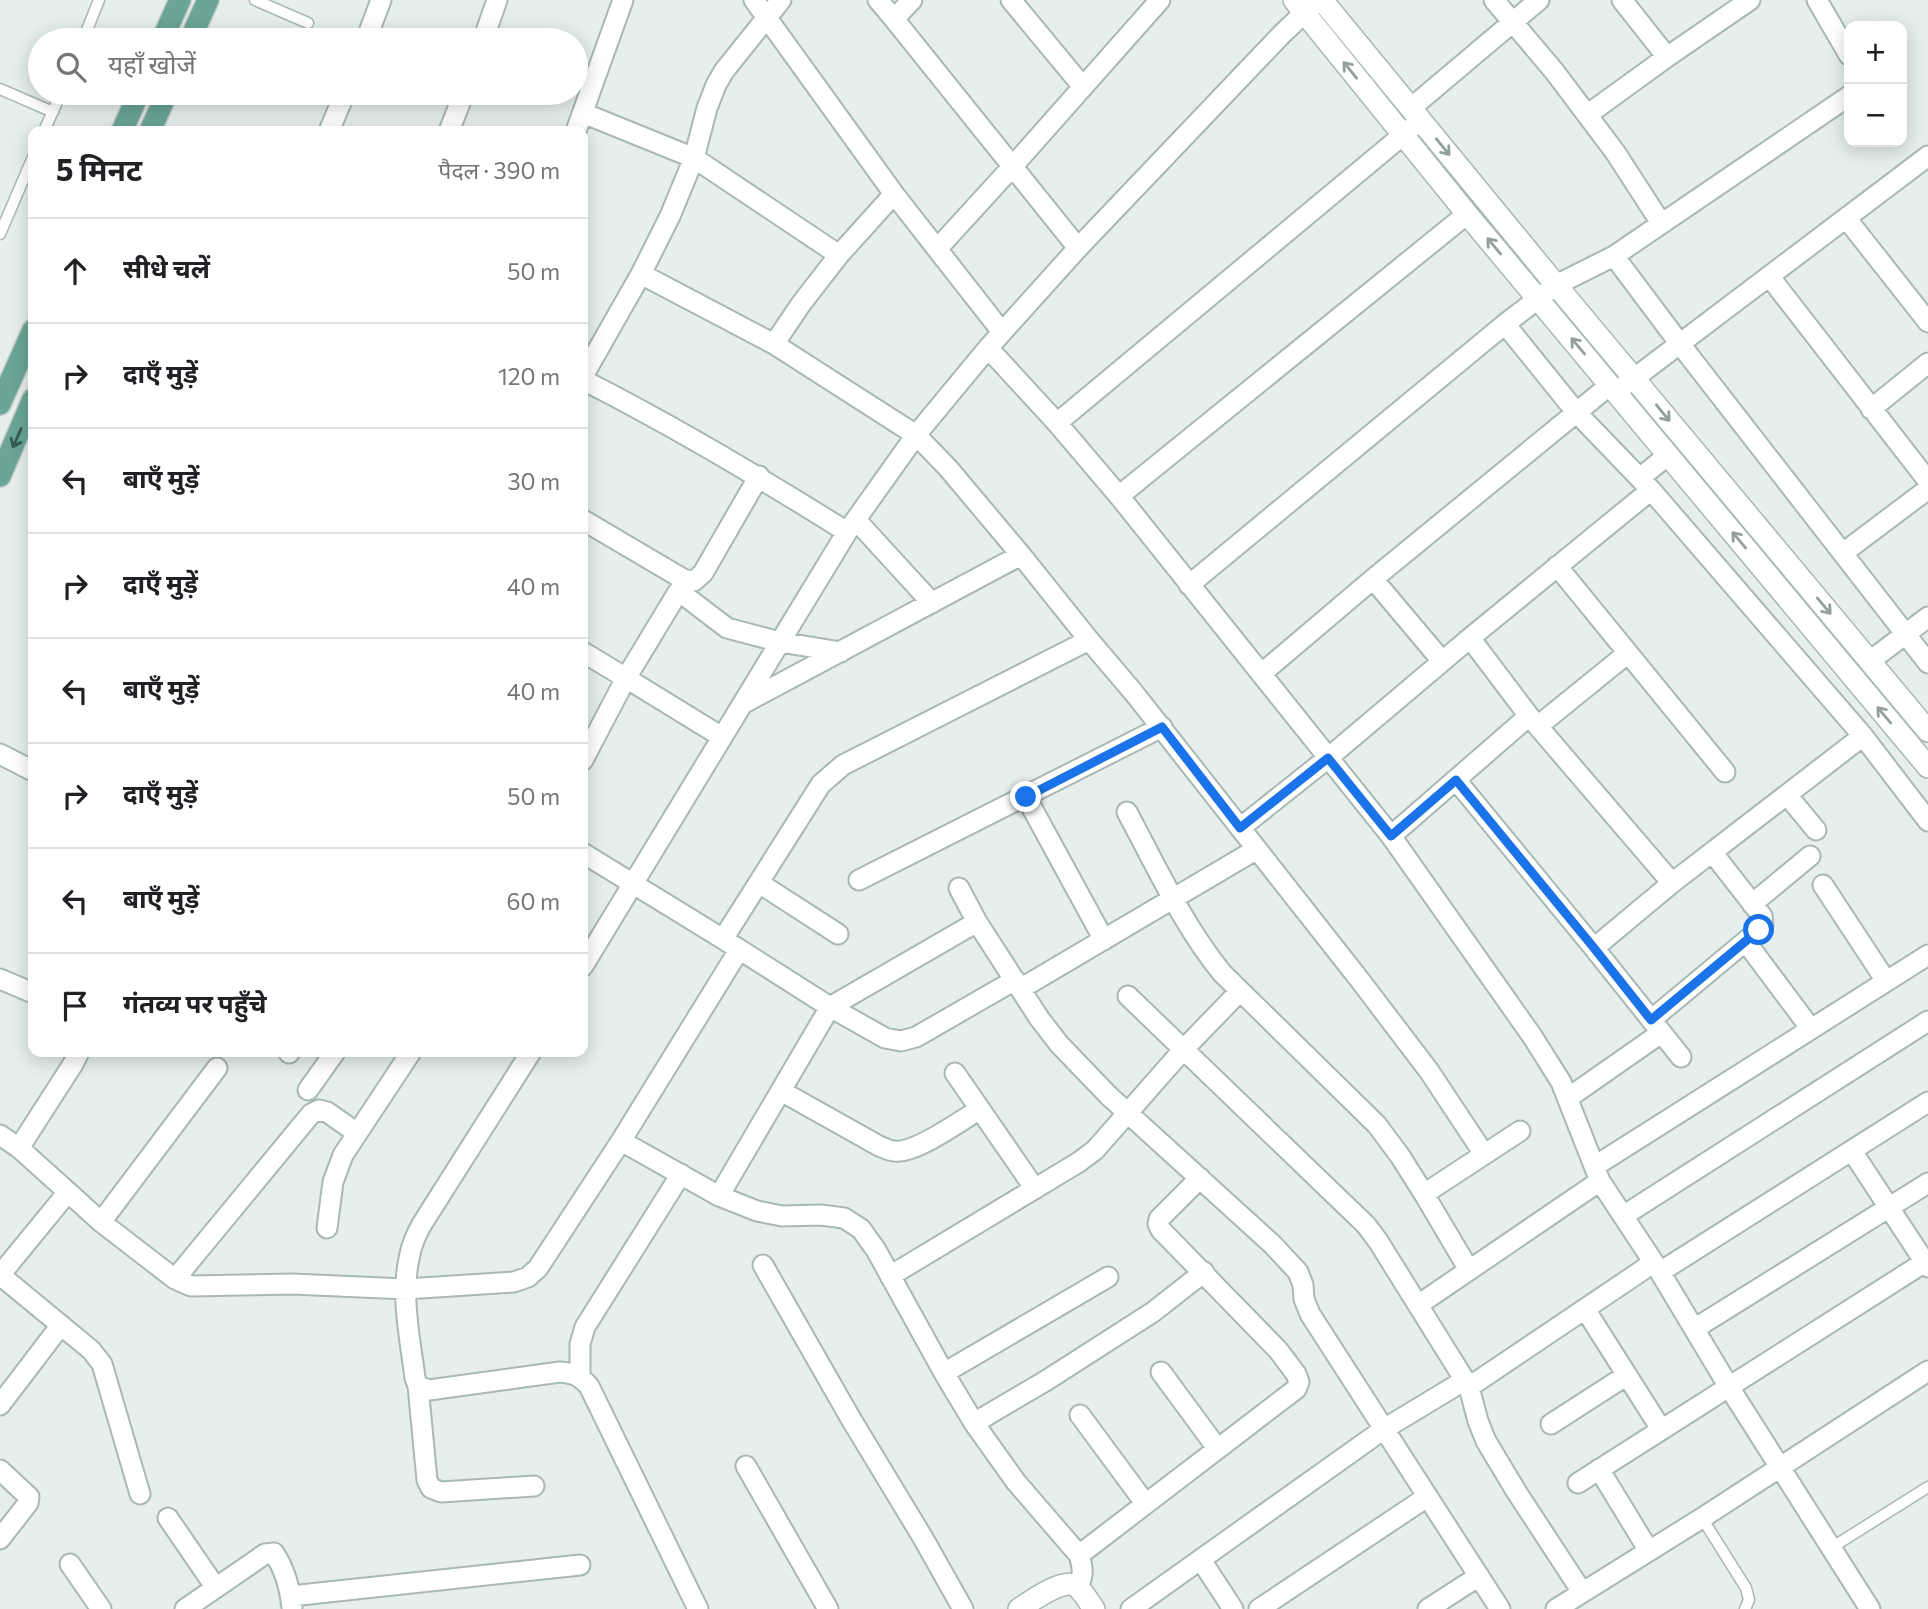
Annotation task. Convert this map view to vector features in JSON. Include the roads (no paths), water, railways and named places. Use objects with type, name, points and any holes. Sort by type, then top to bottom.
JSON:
[{"type":"main road","points":[[167,28],[180,0]]},
{"type":"main road","points":[[195,28],[208,0]]},
{"type":"main road","points":[[124,126],[134,105]]},
{"type":"main road","points":[[152,126],[162,105]]},
{"type":"main road","points":[[0,404],[28,341]]},
{"type":"main road","points":[[0,476],[28,412]]},
{"type":"street","points":[[370,28],[380,0]]},
{"type":"street","points":[[487,28],[497,0]]},
{"type":"street","points":[[588,99],[623,0]]},
{"type":"street","points":[[754,0],[894,194],[1002,332]]},
{"type":"street","points":[[588,369],[670,216],[694,158],[716,85],[724,71],[781,0]]},
{"type":"street","points":[[878,0],[1078,248]]},
{"type":"street","points":[[894,19],[912,0]]},
{"type":"street","points":[[1011,0],[1083,87]]},
{"type":"street","points":[[1494,0],[1554,71],[1615,152],[1661,223]]},
{"type":"street","points":[[1057,423],[1403,135],[1416,114],[1539,0]]},
{"type":"street","points":[[1622,0],[1667,57]]},
{"type":"street","points":[[1587,115],[1751,0]]},
{"type":"street","points":[[1817,0],[1844,46]]},
{"type":"street","points":[[938,248],[1083,87],[1154,2]]},
{"type":"street","points":[[1310,3],[1416,114],[1928,732]]},
{"type":"street","points":[[1310,3],[1403,135],[1928,767]]},
{"type":"street","points":[[588,958],[852,526],[916,435],[988,348],[1078,248],[1310,3]]},
{"type":"street","points":[[1189,585],[1556,285],[1614,256],[1844,99]]},
{"type":"street","points":[[331,126],[340,105]]},
{"type":"street","points":[[450,126],[457,105]]},
{"type":"street","points":[[586,105],[580,122],[694,158],[839,255]]},
{"type":"street","points":[[1261,674],[1576,412],[1634,378],[1928,156]]},
{"type":"street","points":[[774,344],[839,255],[894,194]]},
{"type":"street","points":[[1119,496],[1467,214]]},
{"type":"street","points":[[1846,218],[1928,322]]},
{"type":"street","points":[[1614,256],[1928,663]]},
{"type":"street","points":[[641,274],[774,344],[916,435],[948,468],[1162,727],[1359,979],[1429,1071],[1484,1154]]},
{"type":"street","points":[[1769,276],[1928,481]]},
{"type":"street","points":[[1505,324],[1576,412],[1646,484],[1863,736],[1928,821]]},
{"type":"street","points":[[988,348],[1119,496],[1391,836],[1547,1058],[1568,1098],[1597,1173],[1870,1609]]},
{"type":"street","points":[[1871,409],[1928,363]]},
{"type":"street","points":[[588,381],[852,526],[932,603]]},
{"type":"street","points":[[1240,828],[1328,758],[1557,566],[1646,484],[1668,455]]},
{"type":"street","points":[[588,523],[682,579],[694,581],[703,573],[758,476]]},
{"type":"street","points":[[1843,553],[1928,489]]},
{"type":"street","points":[[744,703],[1021,555]]},
{"type":"street","points":[[1557,566],[1725,772]]},
{"type":"street","points":[[1782,592],[1801,578]]},
{"type":"street","points":[[1373,579],[1442,661]]},
{"type":"street","points":[[588,750],[626,678],[684,595],[727,628],[780,642],[841,652]]},
{"type":"street","points":[[1870,661],[1928,617]]},
{"type":"street","points":[[1470,638],[1534,721],[1672,883]]},
{"type":"street","points":[[0,1135],[19,1148],[102,1222],[175,1279],[191,1286],[292,1284],[406,1289],[514,1282],[528,1277],[538,1268],[621,1141],[731,944],[759,883],[821,784],[843,765],[1089,640]]},
{"type":"street","points":[[1391,836],[1456,780],[1628,653]]},
{"type":"street","points":[[588,655],[722,737]]},
{"type":"street","points":[[859,880],[1162,727]]},
{"type":"street","points":[[1594,948],[1672,883],[1863,736]]},
{"type":"street","points":[[0,754],[28,768]]},
{"type":"street","points":[[1456,780],[1681,1057]]},
{"type":"street","points":[[1787,795],[1816,830]]},
{"type":"street","points":[[1026,797],[1104,940]]},
{"type":"street","points":[[1127,812],[1207,954],[1222,973],[1377,1125],[1400,1156],[1469,1270]]},
{"type":"street","points":[[588,856],[830,1007],[886,1038],[901,1041],[916,1037],[1104,940],[1257,849]]},
{"type":"street","points":[[1568,1098],[1656,1026],[1763,925],[1762,916],[1712,852]]},
{"type":"street","points":[[1752,904],[1810,856]]},
{"type":"street","points":[[759,883],[838,934]]},
{"type":"street","points":[[1823,885],[1886,981]]},
{"type":"street","points":[[959,888],[977,922],[1059,1044],[1127,1112],[1273,1245],[1298,1272],[1310,1314],[1500,1609]]},
{"type":"street","points":[[719,1196],[830,1007],[977,922]]},
{"type":"street","points":[[1746,942],[1811,1029]]},
{"type":"street","points":[[1418,1305],[1597,1173],[1811,1029],[1928,955]]},
{"type":"street","points":[[0,979],[28,991]]},
{"type":"street","points":[[890,1276],[1095,1150],[1240,990]]},
{"type":"street","points":[[1128,996],[1366,1225],[1467,1384],[1486,1441],[1582,1592]]},
{"type":"street","points":[[1623,1216],[1928,1021]]},
{"type":"street","points":[[19,1148],[76,1057]]},
{"type":"street","points":[[308,1090],[331,1057]]},
{"type":"street","points":[[327,1228],[336,1169],[408,1057]]},
{"type":"street","points":[[528,1057],[422,1224],[409,1256],[406,1289],[427,1480],[431,1488],[441,1492],[534,1486]]},
{"type":"street","points":[[102,1222],[217,1068]]},
{"type":"street","points":[[955,1073],[1035,1189]]},
{"type":"street","points":[[781,1091],[879,1146],[895,1152],[918,1147],[980,1109]]},
{"type":"street","points":[[1131,1609],[1384,1430],[1467,1384],[1585,1309],[1852,1151],[1928,1102]]},
{"type":"street","points":[[175,1279],[311,1114],[318,1110],[327,1112],[357,1133]]},
{"type":"street","points":[[1424,1194],[1520,1131]]},
{"type":"street","points":[[621,1141],[719,1196],[757,1211],[782,1216],[821,1215],[844,1218],[861,1229],[876,1250],[974,1423],[1016,1482],[1079,1555],[1083,1577],[1078,1587]]},
{"type":"street","points":[[1578,1483],[1926,1264],[1852,1151]]},
{"type":"street","points":[[580,1377],[580,1344],[585,1327],[681,1174]]},
{"type":"street","points":[[1079,1555],[1296,1389],[1299,1382],[1278,1349],[1158,1224],[1159,1219],[1200,1178]]},
{"type":"street","points":[[1695,1329],[1928,1183]]},
{"type":"street","points":[[68,1192],[0,1275],[91,1350],[102,1364],[140,1494]]},
{"type":"street","points":[[763,1265],[962,1609]]},
{"type":"street","points":[[974,1423],[1153,1312],[1204,1272]]},
{"type":"street","points":[[944,1373],[1108,1277]]},
{"type":"street","points":[[1585,1309],[1661,1429]]},
{"type":"street","points":[[0,1405],[61,1325]]},
{"type":"street","points":[[1556,1609],[1928,1371]]},
{"type":"street","points":[[1161,1372],[1217,1448]]},
{"type":"street","points":[[418,1387],[429,1390],[560,1373],[580,1377],[589,1386],[698,1609]]},
{"type":"street","points":[[1551,1424],[1626,1375]]},
{"type":"street","points":[[1080,1415],[1145,1503]]},
{"type":"street","points":[[746,1466],[828,1609]]},
{"type":"street","points":[[1599,1469],[1650,1550]]},
{"type":"street","points":[[0,1470],[29,1497],[28,1503],[0,1539]]},
{"type":"street","points":[[1259,1609],[1427,1497]]},
{"type":"street","points":[[168,1518],[216,1588]]},
{"type":"street","points":[[185,1609],[265,1554],[274,1553],[279,1560],[292,1603],[580,1565]]},
{"type":"street","points":[[1200,1560],[1233,1609]]},
{"type":"street","points":[[70,1564],[102,1609]]},
{"type":"street","points":[[1428,1609],[1479,1576]]},
{"type":"street","points":[[1019,1609],[1063,1584],[1071,1583],[1078,1587],[1094,1609]]},
{"type":"lane","points":[[88,28],[99,0]]},
{"type":"lane","points":[[255,0],[308,23]]},
{"type":"lane","points":[[0,89],[28,101]]},
{"type":"lane","points":[[37,105],[53,112]]},
{"type":"lane","points":[[46,126],[56,105]]},
{"type":"lane","points":[[0,234],[28,169]]},
{"type":"lane","points":[[1831,1548],[1928,1487]]},
{"type":"lane","points":[[1702,1518],[1746,1588],[1749,1600],[1745,1609]]}]
